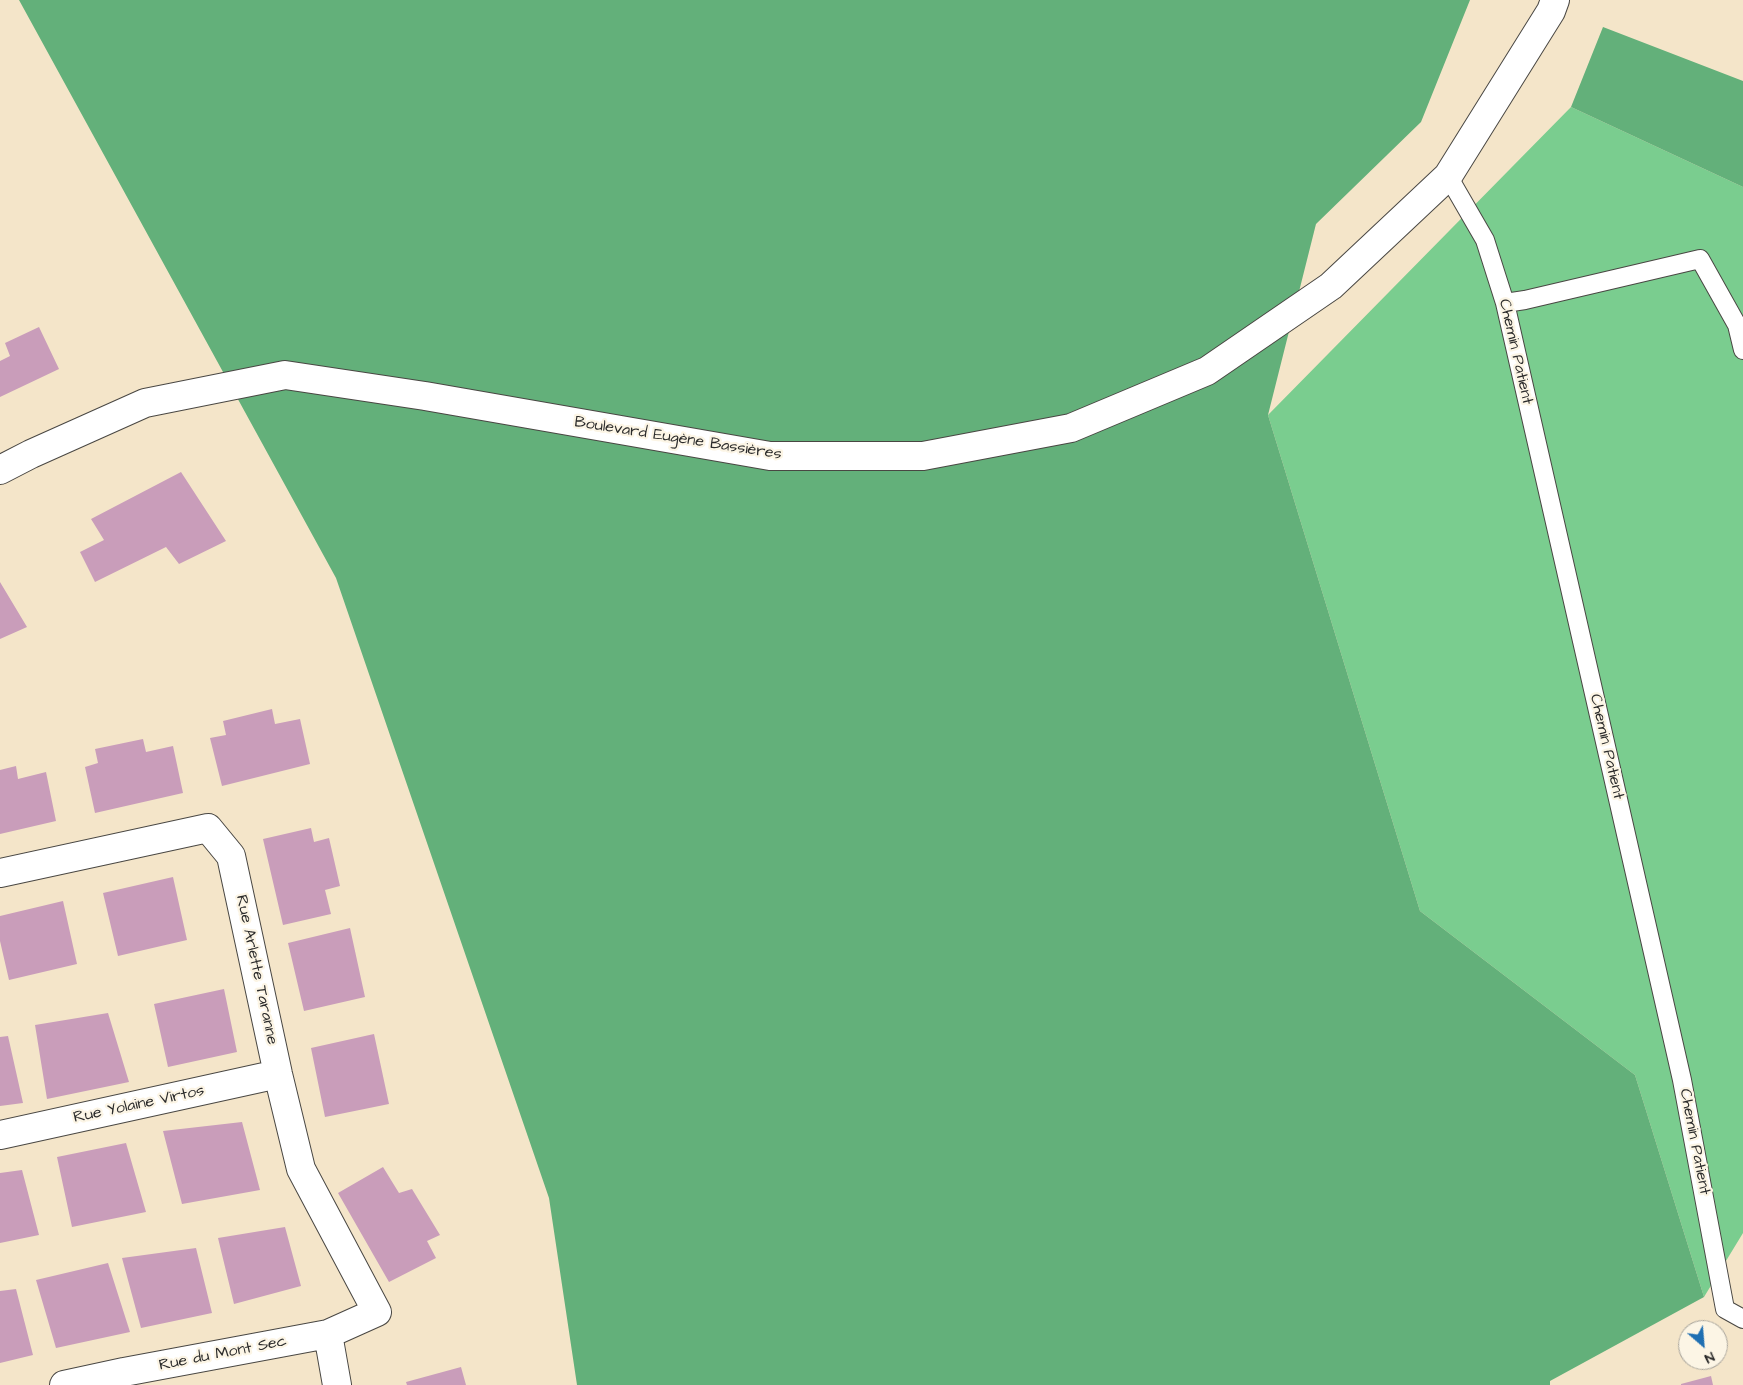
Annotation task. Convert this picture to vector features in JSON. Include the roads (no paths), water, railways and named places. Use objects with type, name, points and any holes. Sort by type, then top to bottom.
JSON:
[{"type":"street","name":"Boulevard Eugène Bassières","points":[[0,470],[31,454],[145,403],[285,375],[425,396],[770,456],[923,456],[1071,428],[1207,371],[1330,286],[1448,176],[1551,11],[1555,0]]},
{"type":"street","name":"Rue Arlette Taranne","points":[[0,873],[208,828],[232,856],[278,1074],[301,1169],[377,1312]]},
{"type":"street","name":"Rue Yolaine Virtos","points":[[0,1135],[278,1074]]},
{"type":"street","name":"Rue du Mont Sec","points":[[64,1385],[126,1378],[328,1334],[377,1312]]},
{"type":"street","points":[[328,1334],[338,1385]]},
{"type":"lane","name":"Chemin Patient","points":[[1448,176],[1485,240],[1504,303],[1680,1070],[1725,1309],[1743,1319]]},
{"type":"lane","points":[[1504,303],[1526,300],[1700,259],[1737,325],[1743,350]]}]
